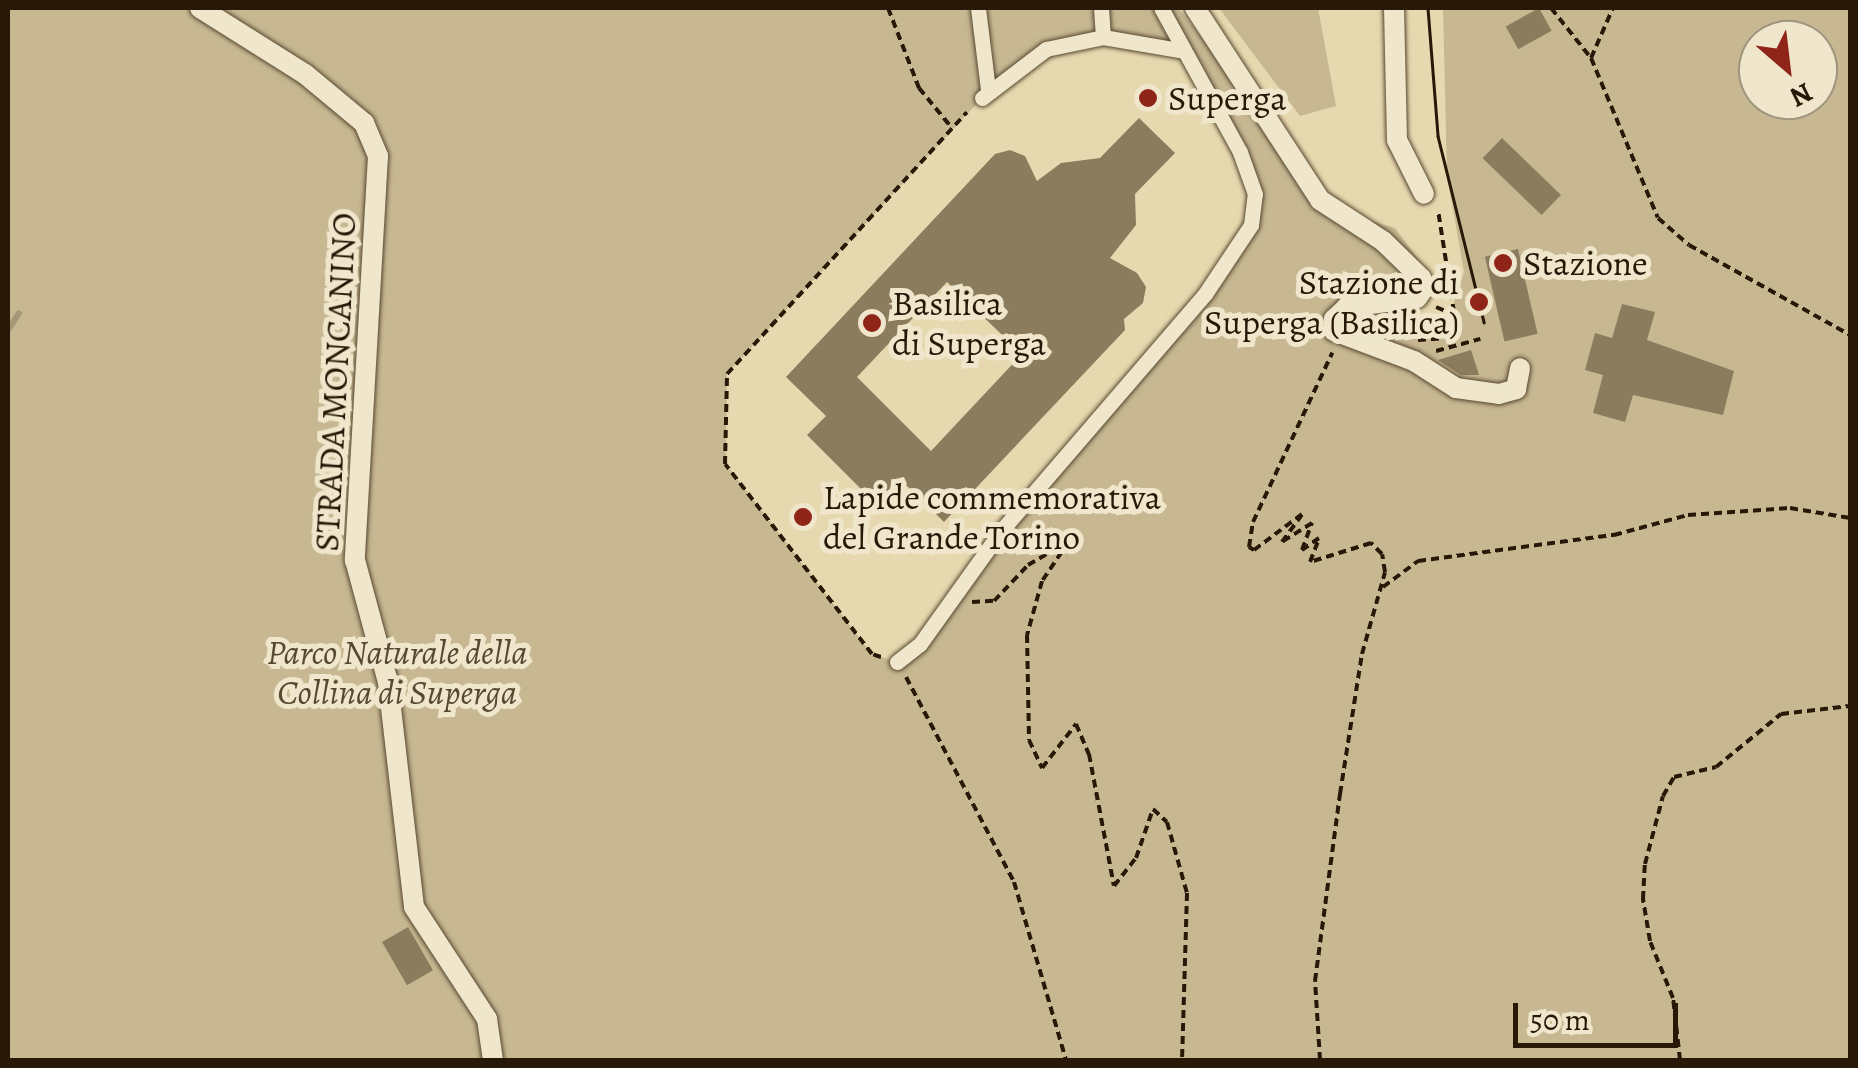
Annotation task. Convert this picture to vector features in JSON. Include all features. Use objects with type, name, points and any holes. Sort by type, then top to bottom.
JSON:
[{"type":"street","name":"STRADA MONCANINO","points":[[200,8],[305,74],[364,123],[378,156],[355,560],[388,682],[414,906],[487,1019],[492,1060]]},
{"type":"street","points":[[978,8],[984,94],[1046,49],[1103,37],[1184,51]]},
{"type":"street","points":[[1101,8],[1103,37]]},
{"type":"street","points":[[898,662],[920,644],[1000,531],[1206,294],[1251,226],[1255,194],[1240,152],[1161,8]]},
{"type":"street","points":[[1195,8],[1320,200],[1383,241],[1421,278],[1424,288],[1407,304],[1338,312],[1332,326],[1340,335],[1414,350],[1456,388],[1499,394],[1516,389],[1520,368]]},
{"type":"street","points":[[1394,8],[1397,140],[1424,194]]},
{"type":"path","points":[[888,8],[919,88],[952,128]]},
{"type":"path","points":[[1550,8],[1591,58],[1658,218],[1689,244],[1850,335]]},
{"type":"path","points":[[1591,58],[1613,8]]},
{"type":"path","points":[[963,116],[726,374],[726,464],[872,654],[898,662],[1014,882],[1066,1060]]},
{"type":"path","points":[[1414,350],[1444,338],[1456,326],[1442,221],[1424,194]]},
{"type":"path","points":[[1320,1060],[1315,980],[1362,654],[1383,588],[1382,554],[1371,544],[1310,562],[1319,538],[1302,550],[1312,524],[1282,542],[1302,514],[1254,550],[1248,547],[1253,522],[1340,335]]},
{"type":"path","points":[[1414,350],[1480,339]]},
{"type":"path","points":[[1383,588],[1418,561],[1614,535],[1688,515],[1790,508],[1850,518]]},
{"type":"path","points":[[952,598],[994,601],[1028,565],[1069,541],[1042,582],[1027,635],[1029,740],[1042,768],[1076,724],[1089,754],[1114,886],[1136,858],[1154,809],[1167,822],[1187,893],[1182,1060]]},
{"type":"path","points":[[1680,1060],[1673,998],[1650,941],[1644,899],[1645,864],[1663,796],[1674,776],[1716,766],[1781,714],[1850,706]]},
{"type":"green space","name":"Parco Naturale della Collina di Superga","points":[[8,8],[1178,8],[1341,212],[1395,228],[1420,262],[1407,273],[1355,284],[1354,321],[1388,325],[1450,314],[1464,272],[1447,175],[1443,8],[1850,8],[1850,1060],[8,1060]],"holes":[[[1103,37],[1184,51],[1255,194],[1235,251],[897,662],[872,654],[726,464],[727,374],[982,98],[1046,49]]]},
{"type":"green space","points":[[1219,8],[1318,8],[1336,106],[1300,116]]},
{"type":"building","points":[[1539,8],[1552,31],[1518,49],[1506,26]]},
{"type":"building","name":"Basilica di Superga","points":[[1139,118],[1175,153],[1135,194],[1136,225],[1110,258],[1137,273],[1146,287],[1143,303],[1124,319],[1125,330],[944,522],[900,479],[875,503],[807,435],[826,416],[786,377],[995,154],[1010,150],[1025,156],[1037,181],[1061,163],[1100,158]],"holes":[[[947,282],[1022,354],[931,451],[857,377]]]},
{"type":"building","points":[[1502,138],[1561,195],[1542,215],[1483,158]]},
{"type":"building","points":[[1518,249],[1538,334],[1504,341],[1485,257]]},
{"type":"building","points":[[1622,304],[1655,312],[1647,340],[1734,371],[1723,415],[1633,395],[1625,422],[1593,413],[1603,375],[1585,370],[1595,333],[1612,338]]},
{"type":"building","points":[[1471,350],[1479,375],[1461,375],[1438,360]]},
{"type":"building","points":[[408,927],[433,970],[407,985],[382,942]]},
{"type":"waterway","points":[[8,330],[19,313]]},
{"type":"tram line","points":[[1428,8],[1438,136],[1484,322]]},
{"type":"place","name":"Superga","points":[[1148,98]]},
{"type":"place","name":"Stazione","points":[[1503,263]]},
{"type":"place","name":"Stazione di Superga (Basilica)","points":[[1479,302]]},
{"type":"place","name":"Basilica di Superga","points":[[872,323]]},
{"type":"place","name":"Lapide commemorativa del Grande Torino","points":[[803,517]]}]
